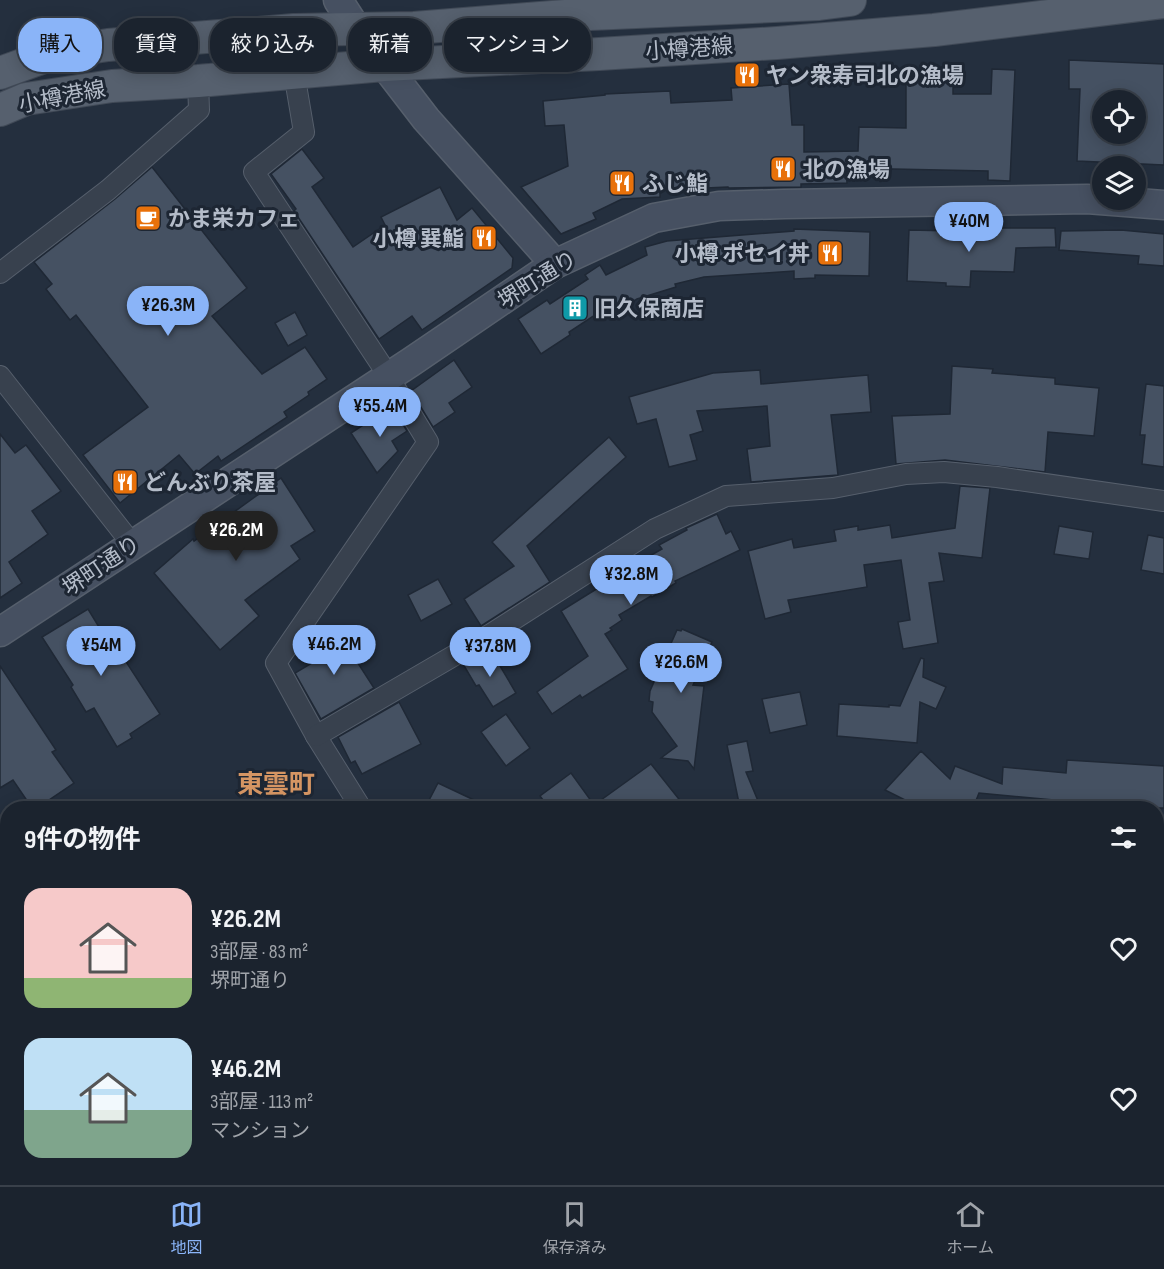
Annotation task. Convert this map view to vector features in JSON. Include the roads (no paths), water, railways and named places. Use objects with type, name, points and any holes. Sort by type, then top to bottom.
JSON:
[{"type":"main road","name":"小樽港線","points":[[432,27],[590,14],[819,4],[850,0]]},
{"type":"main road","name":"小樽港線","points":[[432,63],[788,42],[934,30],[1164,2]]},
{"type":"main road","name":"小樽港線","points":[[0,73],[55,53],[108,45],[294,30],[348,28]]},
{"type":"main road","name":"小樽港線","points":[[0,110],[26,99],[112,86],[348,68]]},
{"type":"street","points":[[338,0],[350,18]]},
{"type":"street","points":[[389,72],[426,119],[555,264]]},
{"type":"street","points":[[294,73],[304,132],[254,172],[428,442],[276,663],[316,736],[357,801]]},
{"type":"street","points":[[0,273],[108,190],[199,110],[198,81]]},
{"type":"street","name":"堺町通り","points":[[0,632],[388,377],[555,264],[654,218],[719,206],[1087,199],[1164,205]]},
{"type":"street","points":[[0,376],[132,544]]},
{"type":"street","points":[[316,736],[491,634],[655,529],[726,496],[832,488],[906,474],[944,472],[1164,501]]},
{"type":"place","name":"ヤン衆寿司北の漁場","points":[[747,75]]},
{"type":"place","name":"北の漁場","points":[[783,169]]},
{"type":"place","name":"ふじ鮨","points":[[622,183]]},
{"type":"place","name":"かま栄カフェ","points":[[148,218]]},
{"type":"place","name":"小樽 巽鮨","points":[[484,238]]},
{"type":"place","name":"小樽 ポセイ丼","points":[[830,253]]},
{"type":"place","name":"旧久保商店","points":[[575,308]]},
{"type":"place","name":"どんぶり茶屋","points":[[125,482]]},
{"type":"district","name":"東雲町","points":[[276,784]]}]
